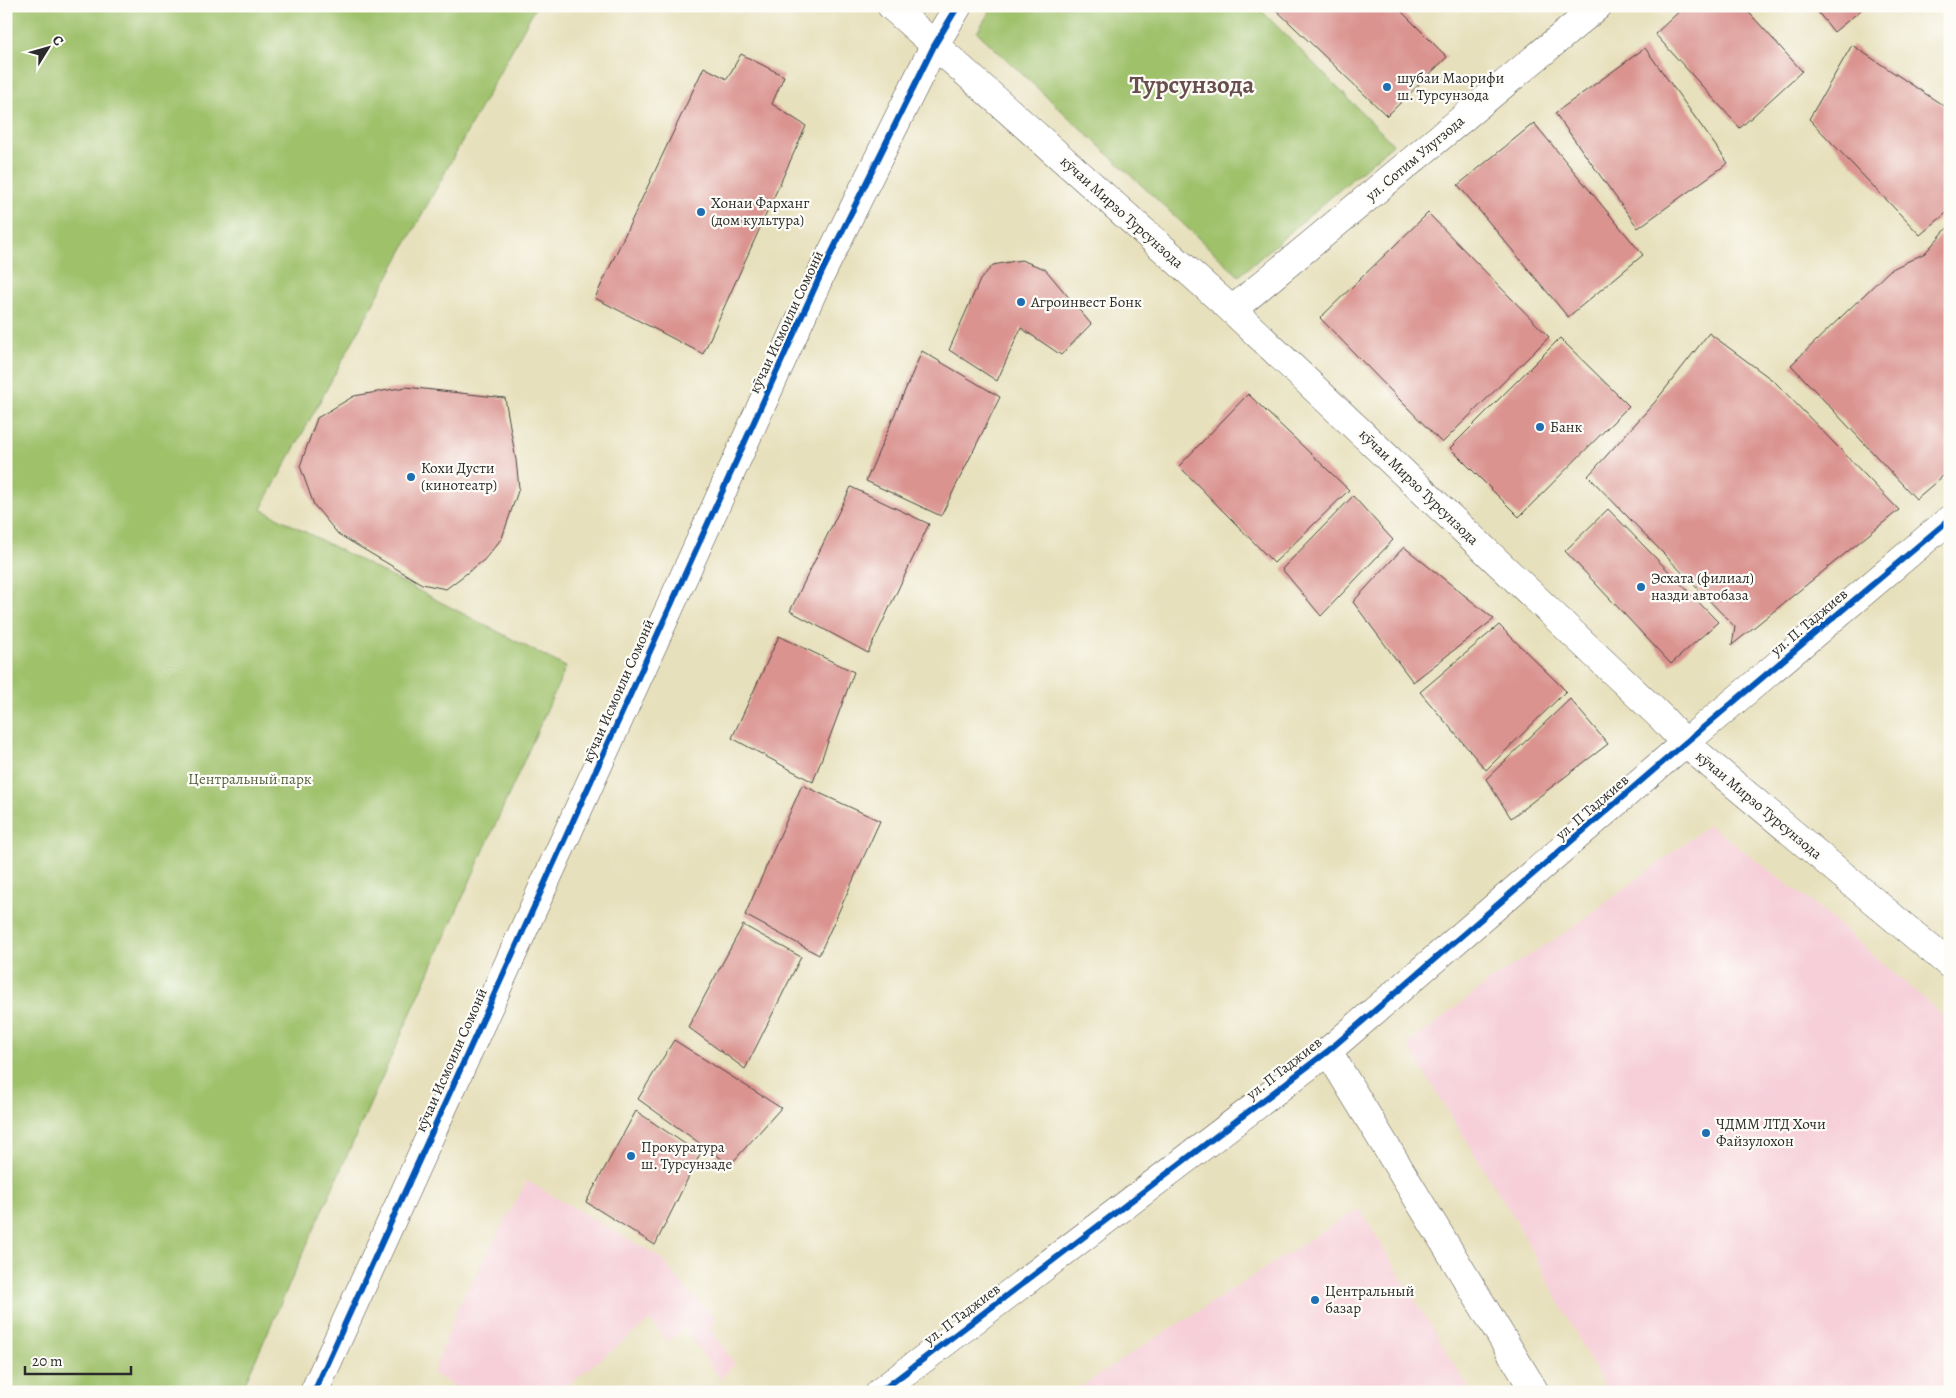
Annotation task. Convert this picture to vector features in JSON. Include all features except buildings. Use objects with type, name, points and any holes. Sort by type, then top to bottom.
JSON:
[{"type":"street","name":"кӯчаи Мирзо Турсунзода","points":[[891,6],[1232,310],[1662,718],[1685,743],[1950,965]]},
{"type":"street","name":"кӯчаи Исмоили Сомонӣ","points":[[314,1392],[821,274],[934,46],[958,6]]},
{"type":"street","name":"ул. Сотим Улугзода","points":[[1232,310],[1598,6]]},
{"type":"street","name":"ул. П. Таджиев","points":[[1685,743],[1950,519]]},
{"type":"street","name":"ул. П Таджиев","points":[[880,1392],[1328,1050],[1685,743]]},
{"type":"street","points":[[1328,1050],[1535,1392]]},
{"type":"shaded area","name":"ЧДММ ЛТД Хочи Файзулохон","points":[[1709,825],[1823,911],[1950,1022],[1950,1392],[1607,1392],[1516,1221],[1407,1045],[1495,977],[1568,931]]},
{"type":"shaded area","points":[[527,1181],[661,1258],[682,1285],[716,1318],[710,1328],[735,1364],[720,1379],[684,1328],[668,1342],[650,1320],[559,1392],[465,1392],[433,1374],[458,1306]]},
{"type":"shaded area","name":"Центральный базар","points":[[1359,1208],[1471,1392],[1072,1392]]},
{"type":"green space","name":"Центральный парк","points":[[6,6],[536,6],[261,509],[566,667],[241,1392],[6,1392]]},
{"type":"green space","points":[[993,6],[1257,6],[1393,144],[1239,276],[977,32]]},
{"type":"cycle path","points":[[314,1392],[821,274],[934,46],[958,6]]},
{"type":"cycle path","points":[[880,1392],[1328,1051],[1685,743],[1950,519]]},
{"type":"place","name":"шубаи Маорифи ш. Турсунзода","points":[[1387,87]]},
{"type":"place","name":"Хонаи Фарханг (дом культура)","points":[[701,212]]},
{"type":"place","name":"Агроинвест Бонк","points":[[1021,302]]},
{"type":"place","name":"Банк","points":[[1540,427]]},
{"type":"place","name":"Кохи Дусти (кинотеатр)","points":[[411,477]]},
{"type":"place","name":"Эсхата (филиал) назди автобаза","points":[[1641,587]]},
{"type":"place","name":"ЧДММ ЛТД Хочи Файзулохон","points":[[1706,1133]]},
{"type":"place","name":"Прокуратура ш. Турсунзаде","points":[[631,1156]]},
{"type":"place","name":"Центральный базар","points":[[1315,1300]]},
{"type":"district","name":"Турсунзода","points":[[1192,84]]}]
